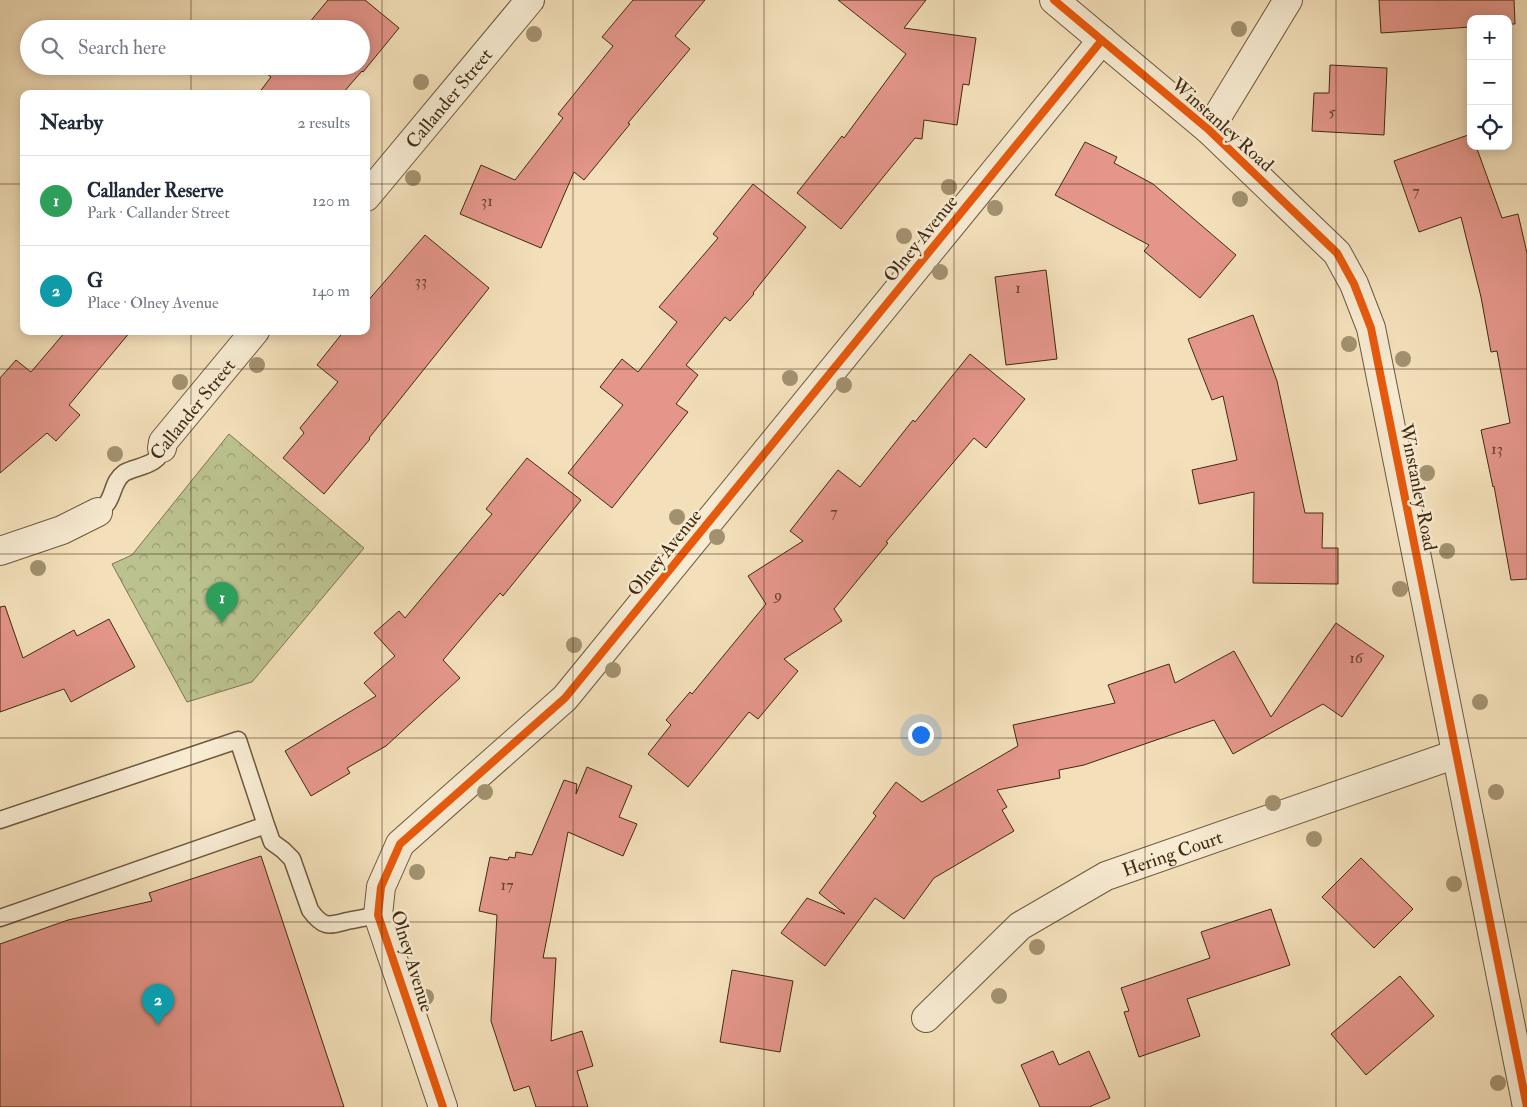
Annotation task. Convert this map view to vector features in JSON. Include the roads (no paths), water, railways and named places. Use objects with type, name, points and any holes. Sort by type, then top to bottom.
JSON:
[{"type":"street","name":"Callander Street","points":[[370,192],[530,0]]},
{"type":"street","name":"Winstanley Road","points":[[1054,0],[1209,130],[1337,252],[1354,284],[1371,328],[1527,1107]]},
{"type":"street","points":[[1209,130],[1288,0]]},
{"type":"street","name":"Olney Avenue","points":[[443,1107],[378,914],[381,887],[400,844],[565,698],[1102,40]]},
{"type":"street","name":"Callander Street","points":[[162,448],[163,442],[252,335]]},
{"type":"street","name":"Callander Street","points":[[0,551],[62,530],[98,512]]},
{"type":"street","name":"Hering Court","points":[[926,1018],[1020,926],[1106,876],[1456,754]]},
{"type":"lane","name":"Callander Street","points":[[98,512],[107,505],[112,497],[116,483],[122,475],[153,461],[160,455],[162,448]]},
{"type":"lane","points":[[0,820],[238,740],[272,842],[292,859],[310,910],[315,917],[325,924],[333,925],[378,914]]},
{"type":"lane","points":[[0,918],[266,825]]},
{"type":"place","name":"Callander Reserve","points":[[222,623]]},
{"type":"place","name":"G","points":[[158,1025]]}]
